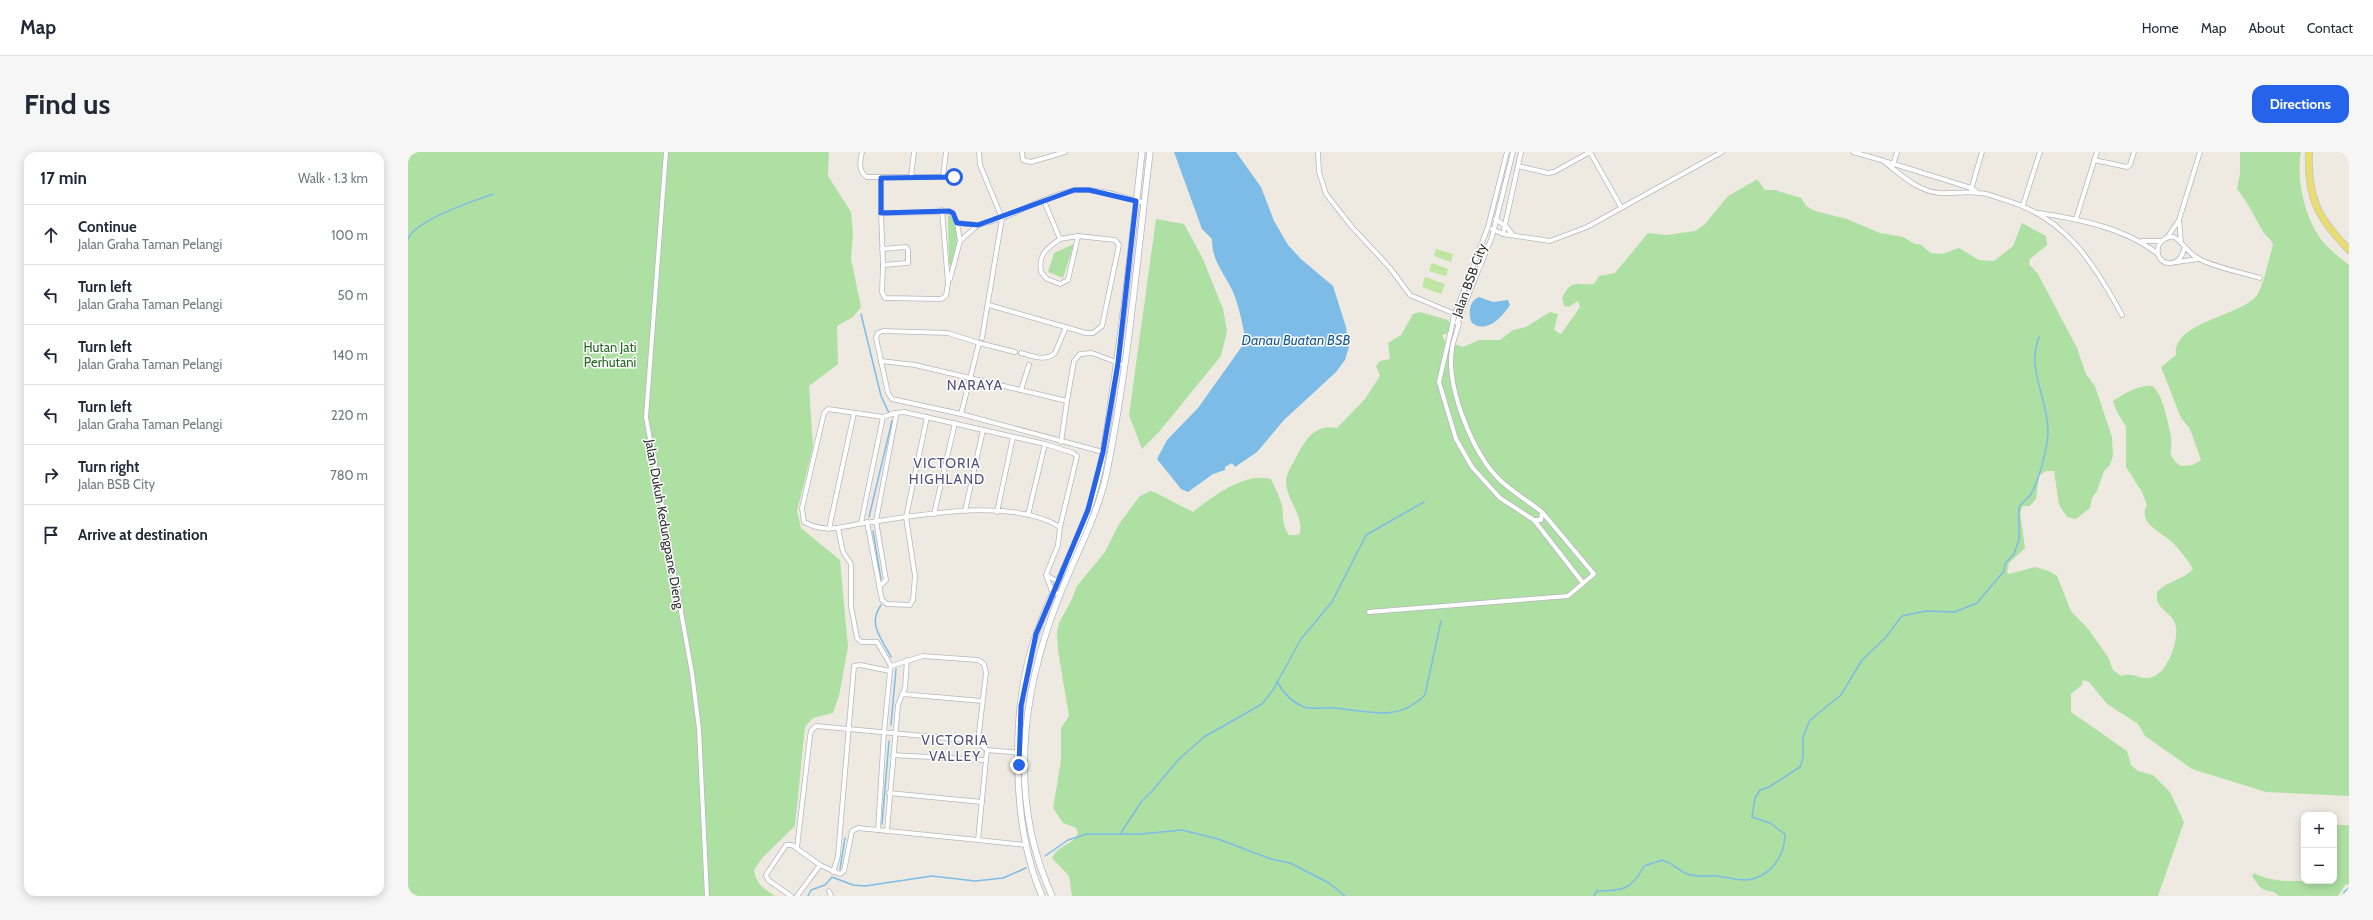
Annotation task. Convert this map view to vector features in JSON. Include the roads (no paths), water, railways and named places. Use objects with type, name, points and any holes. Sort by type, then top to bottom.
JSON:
[{"type":"main road","points":[[2309,152],[2308,167],[2317,212],[2332,232],[2349,250]]},
{"type":"street","name":"Jalan Dukuh Kedungpane Dieng","points":[[666,152],[646,417],[692,673],[699,729],[707,896]]},
{"type":"street","points":[[862,152],[860,168],[863,174],[867,177],[954,177]]},
{"type":"street","points":[[911,176],[914,152]]},
{"type":"street","points":[[943,177],[946,152]]},
{"type":"street","points":[[979,152],[981,169],[1002,218],[982,338]]},
{"type":"street","points":[[1022,152],[1022,156],[1026,162],[1055,153],[1065,152]]},
{"type":"street","points":[[1042,896],[1026,845],[1020,790],[1021,706],[1028,665],[1036,634],[1052,591],[1088,510],[1103,452],[1118,363],[1142,152]]},
{"type":"street","points":[[1052,896],[1030,835],[1021,753],[1026,715],[1034,671],[1060,595],[1094,518],[1101,497],[1124,365],[1150,152]]},
{"type":"street","points":[[1318,152],[1319,172],[1326,194],[1352,227],[1390,268],[1410,295],[1454,317],[1439,382],[1456,439],[1472,467],[1500,498],[1534,520],[1583,583]]},
{"type":"street","name":"Jalan BSB City","points":[[1507,152],[1488,227],[1454,317],[1454,323],[1459,323],[1493,230],[1513,152]]},
{"type":"street","points":[[1503,234],[1506,226],[1521,152]]},
{"type":"street","points":[[1518,166],[1548,173],[1554,172],[1590,152],[1621,207]]},
{"type":"street","points":[[1488,227],[1503,234],[1512,234],[1550,241],[1587,227],[1722,152]]},
{"type":"street","points":[[1852,152],[1972,188],[1978,192],[2022,205],[2036,213],[2056,226],[2080,248],[2099,273],[2122,315]]},
{"type":"street","points":[[1893,165],[1897,152]]},
{"type":"street","points":[[1970,193],[1982,152]]},
{"type":"street","points":[[2022,205],[2040,152]]},
{"type":"street","points":[[2076,219],[2097,152]]},
{"type":"street","points":[[2094,160],[2127,168],[2130,165],[2134,152]]},
{"type":"street","points":[[2167,238],[2179,220],[2200,152]]},
{"type":"street","points":[[1893,165],[1927,191],[1978,192]]},
{"type":"street","points":[[881,178],[881,213],[883,266],[882,292],[886,299],[941,299],[946,296],[948,283],[960,241],[957,223],[953,213],[942,210],[881,213]]},
{"type":"street","points":[[957,223],[978,225],[1002,218],[1066,192],[1082,190],[1118,195],[1144,203]]},
{"type":"street","points":[[1044,201],[1060,240]]},
{"type":"street","points":[[942,210],[948,283]]},
{"type":"street","points":[[2036,213],[2076,219],[2142,241],[2161,241],[2167,238],[2174,238],[2181,242]]},
{"type":"street","points":[[1491,217],[1506,226],[1512,234]]},
{"type":"street","points":[[2179,220],[2181,242],[2184,248],[2198,259],[2260,278]]},
{"type":"street","points":[[960,241],[978,225]]},
{"type":"street","points":[[988,305],[1093,333],[1102,326],[1119,251],[1119,246],[1115,240],[1078,236],[1060,240],[1043,253],[1040,266],[1043,276],[1060,284],[1068,280],[1078,236]]},
{"type":"street","points":[[2142,241],[2158,254],[2165,263],[2198,259]]},
{"type":"street","points":[[2158,254],[2158,247],[2161,241]]},
{"type":"street","points":[[882,249],[905,247],[908,250],[907,264],[883,266]]},
{"type":"street","points":[[2177,262],[2183,256],[2184,248]]},
{"type":"street","points":[[1369,612],[1568,596],[1594,574],[1542,512],[1500,480],[1476,449],[1461,415],[1454,383],[1452,351],[1459,323]]},
{"type":"street","points":[[1021,353],[1042,358],[1051,356],[1055,353],[1066,327]]},
{"type":"street","points":[[1015,352],[978,343],[948,333],[883,331],[878,333],[876,338],[888,393],[892,399],[962,414],[1061,442],[1103,452]]},
{"type":"street","points":[[962,414],[978,343]]},
{"type":"street","points":[[1061,442],[1074,361],[1080,354],[1092,353],[1124,365]]},
{"type":"street","points":[[881,361],[915,365],[1067,401]]},
{"type":"street","points":[[1021,390],[1029,365]]},
{"type":"street","points":[[1060,527],[1042,518],[997,512],[965,511],[867,522],[838,528],[818,529],[804,522],[802,508],[824,413],[831,409],[883,417],[904,412],[1044,444],[1073,453],[1077,456],[1060,527],[1058,545],[1046,574],[1052,591],[1060,595]]},
{"type":"street","points":[[829,529],[854,413]]},
{"type":"street","points":[[879,587],[886,580],[876,521],[897,419],[895,413]]},
{"type":"street","points":[[861,523],[883,417]]},
{"type":"street","points":[[867,522],[879,587],[884,602],[912,604],[915,576],[906,518],[927,417]]},
{"type":"street","points":[[934,514],[955,423]]},
{"type":"street","points":[[965,511],[983,430]]},
{"type":"street","points":[[997,512],[1013,437]]},
{"type":"street","points":[[1028,516],[1044,444]]},
{"type":"street","points":[[1534,520],[1541,520],[1542,512]]},
{"type":"street","points":[[838,528],[841,547],[851,564],[851,606],[857,638],[861,642],[877,642],[891,668],[884,732],[878,830]]},
{"type":"street","points":[[1046,574],[1057,581]]},
{"type":"street","points":[[833,872],[838,856],[854,666],[860,664],[891,668],[907,660],[923,656],[978,660],[986,668],[978,741]]},
{"type":"street","points":[[887,831],[895,733],[899,700],[907,676],[907,660]]},
{"type":"street","points":[[902,694],[982,701]]},
{"type":"street","points":[[797,848],[811,731],[820,725],[978,741],[987,750],[1021,753]]},
{"type":"street","points":[[978,840],[987,750]]},
{"type":"street","points":[[893,755],[985,760]]},
{"type":"street","points":[[889,793],[982,802]]},
{"type":"street","points":[[791,896],[768,880],[766,875],[783,847],[789,844],[820,865],[840,874],[844,871],[851,834],[854,829],[878,830],[1026,845]]},
{"type":"street","points":[[798,896],[820,865]]},
{"type":"street","points":[[829,891],[831,896]]},
{"type":"water","name":"Danau Buatan BSB","points":[[1174,152],[1236,152],[1261,187],[1274,221],[1288,245],[1301,259],[1333,286],[1346,327],[1349,347],[1345,360],[1336,372],[1284,420],[1257,452],[1235,467],[1232,463],[1225,467],[1225,470],[1213,474],[1188,492],[1181,489],[1157,459],[1167,440],[1198,408],[1245,342],[1245,337],[1235,297],[1216,261],[1212,239],[1202,229]]},
{"type":"water","points":[[1479,297],[1493,302],[1508,300],[1510,305],[1494,323],[1483,327],[1478,326],[1472,323],[1470,308],[1473,301]]},
{"type":"waterway","points":[[408,239],[413,232],[433,218],[493,194]]},
{"type":"waterway","points":[[861,314],[881,396],[889,413]]},
{"type":"waterway","points":[[1594,896],[1597,891],[1625,888],[1635,880],[1644,866],[1662,860],[1670,863],[1688,875],[1716,876],[1746,880],[1762,875],[1769,870],[1779,858],[1785,834],[1770,823],[1752,817],[1755,798],[1760,790],[1769,787],[1800,767],[1803,758],[1803,737],[1810,720],[1841,695],[1862,660],[1885,638],[1902,616],[1926,611],[1955,612],[1977,603],[2004,571],[2005,564],[2014,554],[2019,540],[2019,507],[2030,496],[2034,488],[2048,438],[2045,407],[2036,373],[2035,361],[2039,337]]},
{"type":"waterway","points":[[869,517],[892,421]]},
{"type":"waterway","points":[[1121,833],[1141,802],[1178,760],[1204,737],[1262,704],[1273,690],[1301,639],[1332,602],[1366,535],[1424,502]]},
{"type":"waterway","points":[[873,531],[881,579]]},
{"type":"waterway","points":[[881,605],[875,619],[877,631],[891,657]]},
{"type":"waterway","points":[[1277,682],[1292,700],[1308,708],[1335,708],[1371,713],[1393,712],[1404,709],[1415,704],[1425,695],[1441,621]]},
{"type":"waterway","points":[[891,725],[896,669]]},
{"type":"waterway","points":[[882,824],[889,741]]},
{"type":"waterway","points":[[1045,856],[1068,840],[1087,834],[1141,834],[1182,830],[1218,839],[1271,859],[1290,863],[1329,883],[1345,896]]},
{"type":"waterway","points":[[840,869],[845,838]]},
{"type":"waterway","points":[[808,896],[811,890],[825,885],[832,877],[853,885],[865,886],[932,876],[975,881],[1003,878],[1026,868]]},
{"type":"waterway","points":[[2344,896],[2344,892],[2349,888]]},
{"type":"district","name":"NARAYA","points":[[975,385]]},
{"type":"district","name":"VICTORIA HIGHLAND","points":[[947,472]]},
{"type":"district","name":"VICTORIA VALLEY","points":[[955,748]]},
{"type":"park label","name":"Hutan Jati Perhutani","points":[[610,354]]}]
